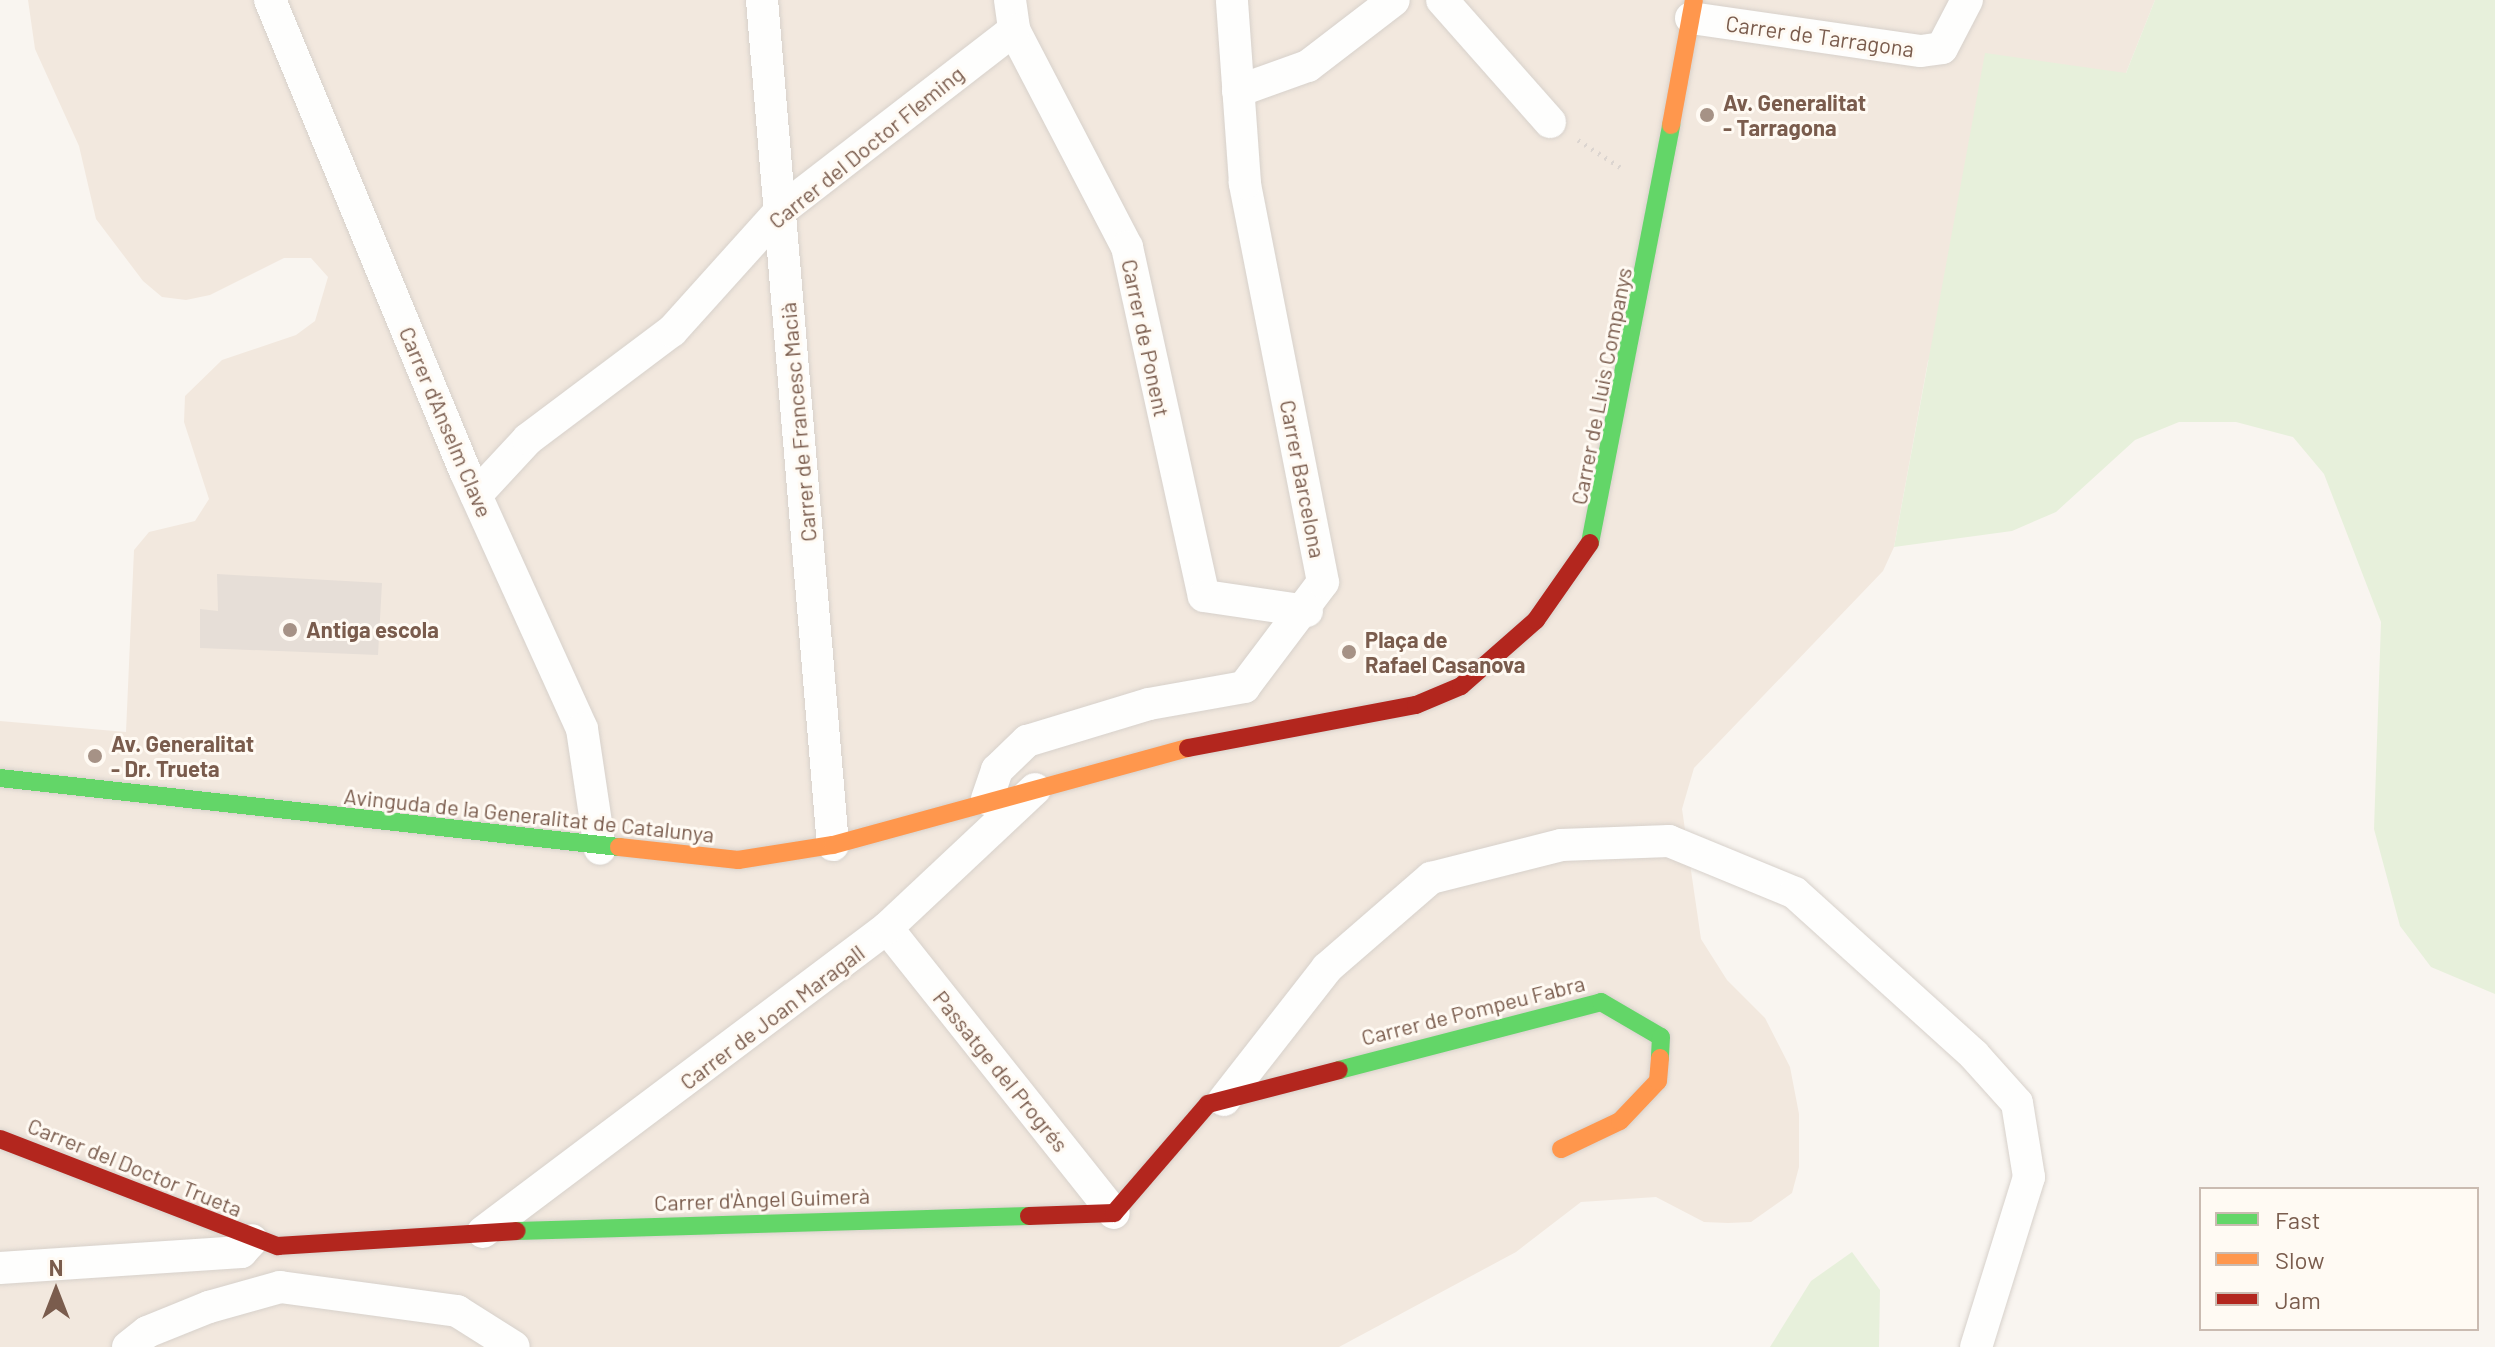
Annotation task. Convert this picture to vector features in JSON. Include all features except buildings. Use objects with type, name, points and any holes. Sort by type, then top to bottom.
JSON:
[{"type":"street","name":"Carrer d'Anselm Clave","points":[[270,0],[476,495],[582,729],[600,849]]},
{"type":"street","name":"Carrer de Francesc Macià","points":[[762,0],[833,845]]},
{"type":"street","name":"Carrer Barcelona","points":[[987,799],[997,770],[1027,741],[1149,704],[1244,687],[1307,611],[1323,582],[1245,183],[1232,0]]},
{"type":"street","points":[[1238,91],[1308,66],[1394,0]]},
{"type":"street","points":[[1442,0],[1550,122]]},
{"type":"street","name":"Carrer de Tarragona","points":[[1692,9],[1921,51],[1942,48],[1967,0]]},
{"type":"street","name":"Carrer de Lluis Companys","points":[[1043,782],[1130,759],[1416,705],[1461,686],[1498,658],[1573,576],[1606,502],[1692,9]]},
{"type":"street","name":"Carrer del Doctor Fleming","points":[[476,495],[528,439],[672,331],[780,211],[1012,15]]},
{"type":"street","name":"Carrer de Ponent","points":[[1012,15],[1127,247],[1204,596],[1307,611]]},
{"type":"street","name":"Avinguda de la Generalitat de Catalunya","points":[[0,778],[600,849],[738,860],[833,845],[1043,782]]},
{"type":"street","name":"Carrer de Joan Maragall","points":[[483,1232],[887,928],[1043,782]]},
{"type":"street","points":[[1114,1213],[1208,1104],[1224,1100],[1327,968],[1431,878],[1561,845],[1669,841],[1795,893],[1974,1055],[2017,1103],[2029,1177],[1976,1347]]},
{"type":"street","name":"Passatge del Progrés","points":[[887,928],[1114,1213]]},
{"type":"street","name":"Carrer de Pompeu Fabra","points":[[1224,1100],[1601,1002],[1661,1037],[1658,1081],[1620,1121],[1561,1149]]},
{"type":"street","name":"Carrer del Doctor Trueta","points":[[0,1139],[265,1243]]},
{"type":"street","name":"Carrer d'Àngel Guimerà","points":[[265,1243],[483,1232],[1114,1213]]},
{"type":"street","points":[[0,1268],[241,1252],[265,1243],[280,1287]]},
{"type":"street","points":[[128,1347],[147,1332],[209,1307],[280,1287],[457,1311],[514,1347]]},
{"type":"path","points":[[1550,122],[1623,169]]},
{"type":"shaded area","points":[[28,0],[2155,0],[2126,73],[1928,361],[1894,547],[1883,571],[1694,768],[1682,809],[1701,939],[1727,980],[1765,1018],[1790,1067],[1799,1114],[1799,1167],[1792,1193],[1751,1222],[1728,1223],[1704,1222],[1656,1197],[1581,1202],[1516,1252],[1339,1347],[0,1347],[0,721],[126,732],[134,550],[149,532],[195,521],[209,499],[184,422],[185,396],[222,360],[296,335],[315,321],[328,277],[311,258],[284,258],[210,295],[186,300],[162,297],[143,281],[96,219],[79,146],[35,49]]},
{"type":"green space","points":[[2155,0],[2495,0],[2495,994],[2431,967],[2400,926],[2374,829],[2381,622],[2324,474],[2293,437],[2236,422],[2179,422],[2135,440],[2056,512],[2012,531],[1894,547],[1985,53],[2126,73]]},
{"type":"green space","points":[[1852,1252],[1880,1290],[1879,1347],[1770,1347],[1811,1281]]},
{"type":"traffic: fast","points":[[1590,543],[1671,125]]},
{"type":"traffic: fast","points":[[0,778],[619,847]]},
{"type":"traffic: fast","points":[[1339,1070],[1601,1002],[1661,1037],[1660,1058]]},
{"type":"traffic: fast","points":[[517,1231],[1029,1216]]},
{"type":"traffic: slow","points":[[1671,125],[1694,0]]},
{"type":"traffic: slow","points":[[619,847],[738,860],[833,845],[1188,748]]},
{"type":"traffic: slow","points":[[1561,1149],[1620,1121],[1658,1081],[1660,1058]]},
{"type":"traffic: jam","points":[[1188,748],[1416,705],[1461,686],[1536,620],[1590,543]]},
{"type":"traffic: jam","points":[[1029,1216],[1114,1213],[1208,1104],[1339,1070]]},
{"type":"traffic: jam","points":[[0,1139],[278,1246],[517,1231]]},
{"type":"place","name":"Av. Generalitat - Tarragona","points":[[1707,115]]},
{"type":"place","name":"Antiga escola","points":[[290,630]]},
{"type":"place","name":"Plaça de Rafael Casanova","points":[[1349,652]]},
{"type":"place","name":"Av. Generalitat - Dr. Trueta","points":[[95,756]]}]
